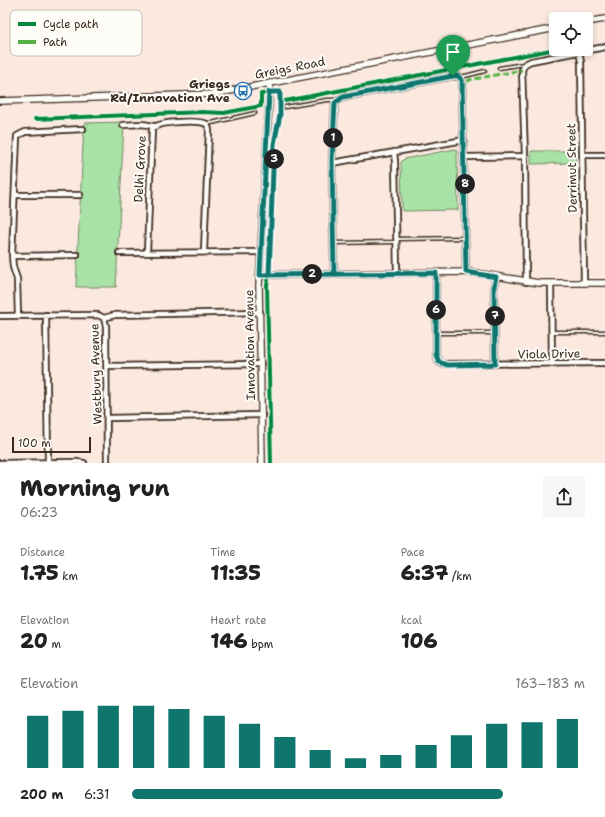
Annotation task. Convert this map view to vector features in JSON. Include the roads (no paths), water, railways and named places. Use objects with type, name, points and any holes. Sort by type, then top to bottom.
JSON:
[{"type":"street","points":[[593,21],[605,19]]},
{"type":"street","name":"Greigs Road","points":[[0,101],[214,94],[549,29]]},
{"type":"street","points":[[593,49],[605,47]]},
{"type":"street","points":[[526,282],[525,156],[522,70],[525,64],[531,61],[558,56]]},
{"type":"street","name":"Derrimut Street","points":[[580,56],[584,284]]},
{"type":"street","points":[[334,274],[332,163],[335,106],[337,100],[343,97],[453,76],[460,77],[462,80],[466,272]]},
{"type":"street","name":"Innovation Avenue","points":[[262,463],[260,275],[270,83]]},
{"type":"street","name":"Delhi Grove","points":[[147,252],[152,133],[154,126],[160,123],[184,122],[200,122],[207,124]]},
{"type":"street","points":[[123,125],[142,124],[154,126]]},
{"type":"street","points":[[204,251],[209,130],[207,124]]},
{"type":"street","points":[[18,316],[17,279],[13,267],[12,256],[17,136],[25,132],[83,129]]},
{"type":"street","points":[[332,163],[464,140]]},
{"type":"street","points":[[394,152],[397,273]]},
{"type":"street","points":[[582,155],[605,155]]},
{"type":"street","points":[[464,157],[525,156]]},
{"type":"street","points":[[14,196],[80,195]]},
{"type":"street","points":[[118,253],[204,251],[262,252]]},
{"type":"street","points":[[12,256],[77,255]]},
{"type":"street","points":[[260,275],[466,272],[526,282],[551,284],[605,283]]},
{"type":"street","name":"Viola Drive","points":[[436,273],[437,359],[443,364],[605,363]]},
{"type":"street","points":[[495,364],[494,286],[496,277]]},
{"type":"street","points":[[551,284],[552,364]]},
{"type":"street","points":[[104,318],[115,315],[260,312]]},
{"type":"street","points":[[46,315],[48,462]]},
{"type":"street","name":"Westbury Avenue","points":[[0,316],[98,315],[104,318],[107,366],[107,463]]},
{"type":"street","points":[[107,366],[261,364]]},
{"type":"street","points":[[108,418],[262,415]]},
{"type":"street","points":[[0,463],[84,463]]},
{"type":"lane","points":[[499,68],[525,64]]},
{"type":"lane","points":[[460,77],[485,70]]},
{"type":"lane","points":[[285,107],[327,100],[337,100]]},
{"type":"lane","points":[[207,124],[255,114]]},
{"type":"lane","points":[[333,243],[466,238]]},
{"type":"lane","points":[[552,332],[605,332]]},
{"type":"lane","points":[[436,334],[495,333]]},
{"type":"place","name":"Griegs Rd/Innovation Ave","points":[[243,91]]}]
